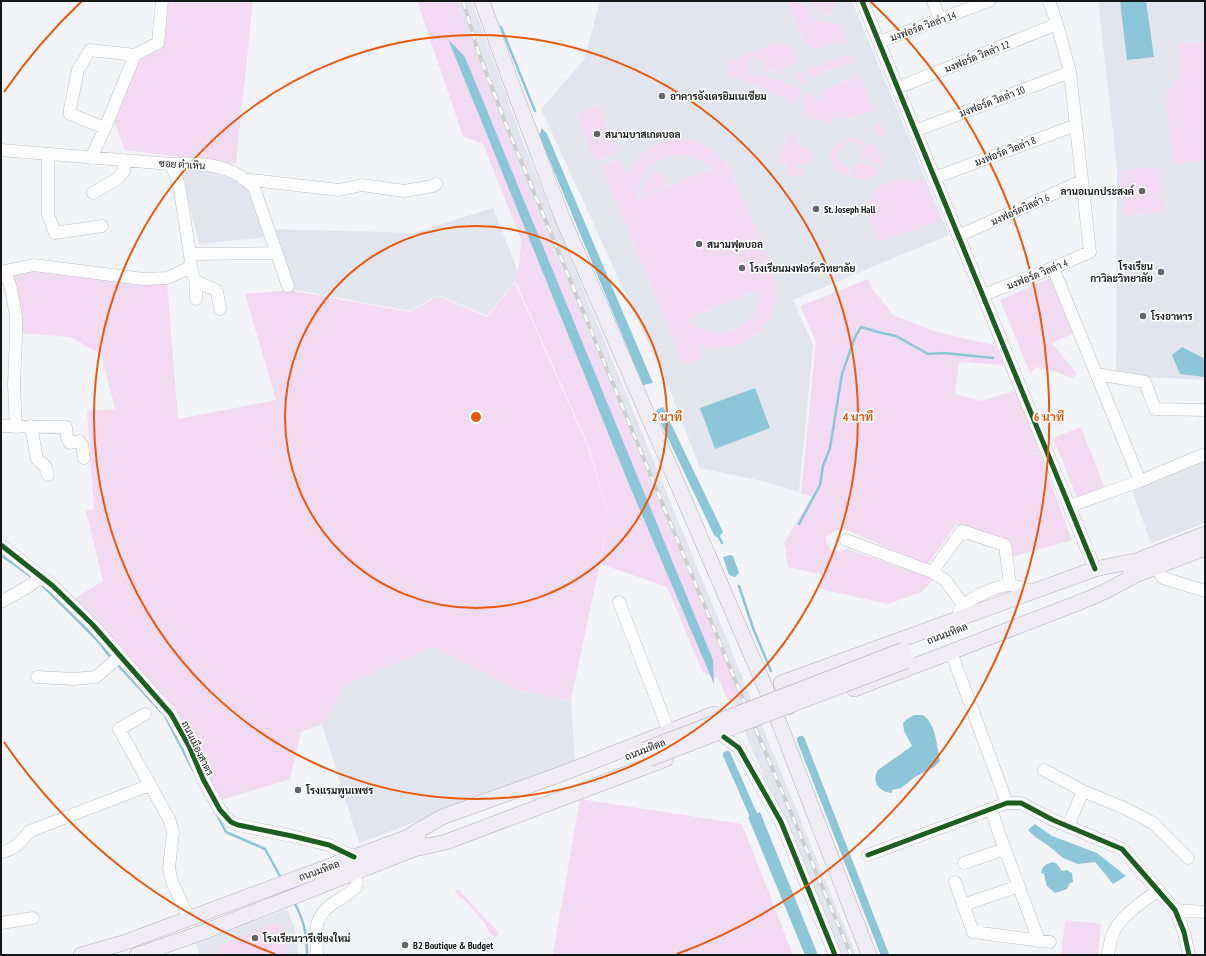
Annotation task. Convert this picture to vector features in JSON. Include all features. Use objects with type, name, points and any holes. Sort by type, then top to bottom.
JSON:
[{"type":"main road","points":[[482,1],[562,217],[766,689],[784,715]]},
{"type":"main road","name":"ถนนมหิดล","points":[[81,955],[123,943],[354,857],[412,842],[1136,568],[1205,534]]},
{"type":"main road","name":"ถนนมหิดล","points":[[1136,568],[1155,567],[1205,548]]},
{"type":"main road","points":[[766,689],[1095,569],[1136,568]]},
{"type":"main road","points":[[784,715],[1100,594],[1136,568]]},
{"type":"main road","points":[[781,683],[784,715],[869,955]]},
{"type":"main road","points":[[714,714],[729,735],[446,842],[412,842],[442,817],[561,774],[714,714]]},
{"type":"main road","name":"ถนนมหิดล","points":[[137,955],[201,933],[354,873],[412,842]]},
{"type":"street","points":[[106,128],[70,114],[78,70],[90,50],[135,55],[158,43],[162,1]]},
{"type":"street","points":[[862,1],[1095,569]]},
{"type":"street","points":[[933,1],[940,20]]},
{"type":"street","name":"มงฟอร์ด วิลล่า 14","points":[[879,42],[989,1]]},
{"type":"street","points":[[1049,1],[1070,72],[1082,181]]},
{"type":"street","name":"มงฟอร์ด วิลล่า 12","points":[[897,88],[1057,24]]},
{"type":"street","points":[[91,158],[106,128],[135,55]]},
{"type":"street","name":"มงฟอร์ด วิลล่า 10","points":[[915,131],[1070,72]]},
{"type":"street","name":"มงฟอร์ด วิลล่า 8","points":[[934,178],[1076,124]]},
{"type":"street","name":"ซอย ต๋าเหิน","points":[[1,150],[170,164],[185,163],[207,165],[230,171],[250,183],[254,188],[288,286]]},
{"type":"street","points":[[48,154],[48,214],[55,233],[102,226]]},
{"type":"street","points":[[93,193],[117,180],[124,171],[123,160]]},
{"type":"street","points":[[170,164],[179,185],[191,275],[196,282],[217,291],[220,309]]},
{"type":"street","points":[[243,179],[338,190],[362,185],[404,192],[433,186],[436,184]]},
{"type":"street","name":"มงฟอร์ตวิลล่า 6","points":[[958,236],[1082,181]]},
{"type":"street","name":"มงฟอร์ด วิลล่า 4","points":[[983,295],[1090,252],[1082,181]]},
{"type":"street","points":[[190,260],[277,253]]},
{"type":"street","points":[[16,427],[14,385],[16,316],[10,288],[3,271],[34,265],[143,279],[167,278],[185,270],[190,260]]},
{"type":"street","points":[[1053,268],[1140,481]]},
{"type":"street","points":[[196,282],[196,298]]},
{"type":"street","points":[[1096,374],[1145,382],[1155,409],[1205,410]]},
{"type":"street","points":[[1,426],[66,427],[67,438],[70,443],[79,441],[82,446],[84,458]]},
{"type":"street","points":[[31,426],[37,459],[44,466],[48,475]]},
{"type":"street","points":[[1070,506],[1140,481],[1205,454]]},
{"type":"street","points":[[932,572],[962,531],[1005,545],[1010,585]]},
{"type":"street","points":[[846,540],[932,572],[945,580],[963,605]]},
{"type":"street","name":"ถนนเมืองสาตร","points":[[1,547],[37,580],[53,586],[93,625],[118,658],[171,714],[189,746],[203,779],[220,810],[231,822],[238,825],[329,845],[354,857]]},
{"type":"street","points":[[1155,567],[1163,578],[1205,591]]},
{"type":"street","points":[[1,602],[37,580]]},
{"type":"street","points":[[951,622],[963,605],[985,592],[1010,585],[1032,591]]},
{"type":"street","points":[[619,602],[669,732]]},
{"type":"street","points":[[951,652],[1007,803]]},
{"type":"street","points":[[37,678],[74,679],[96,677],[118,658]]},
{"type":"street","points":[[145,714],[119,730],[169,819],[173,832],[169,868],[172,882],[189,918]]},
{"type":"street","points":[[729,735],[740,748],[781,822],[835,955]]},
{"type":"street","points":[[1044,770],[1083,791],[1124,808],[1153,824],[1188,858]]},
{"type":"street","points":[[3,848],[19,845],[30,831],[150,786]]},
{"type":"street","points":[[1068,826],[1083,791]]},
{"type":"street","points":[[868,854],[1007,803],[1021,803],[1068,826],[1122,849],[1175,910],[1184,932],[1188,955]]},
{"type":"street","points":[[955,882],[973,932],[1045,942],[1019,886],[991,809]]},
{"type":"street","points":[[964,863],[1005,849]]},
{"type":"street","points":[[317,955],[316,929],[318,920],[324,911],[356,887],[357,883],[354,873]]},
{"type":"street","points":[[964,906],[1019,886]]},
{"type":"street","points":[[1108,955],[1112,937],[1118,924],[1158,890]]},
{"type":"street","points":[[1175,910],[1205,912]]},
{"type":"street","points":[[1,923],[33,918]]},
{"type":"shaded area","points":[[165,1],[253,1],[236,164],[125,150],[114,121],[139,57],[157,49]]},
{"type":"shaded area","points":[[417,1],[456,1],[513,153],[739,695],[728,701],[718,678],[703,673],[667,587],[601,564],[606,534],[571,700],[518,690],[433,647],[347,684],[322,724],[301,732],[290,779],[218,801],[188,731],[176,709],[72,600],[103,581],[86,511],[94,509],[87,411],[115,409],[101,354],[70,337],[19,333],[9,273],[35,267],[167,282],[178,419],[276,400],[245,294],[289,290],[409,312],[438,296],[487,317],[515,283],[588,447],[608,514],[589,447],[515,280],[519,267],[521,239],[483,144],[463,136]]},
{"type":"shaded area","points":[[453,1],[472,1],[523,142],[856,955],[841,955],[751,747],[649,489],[507,151]]},
{"type":"shaded area","name":"โรงเรียนมงฟอร์ตวิทยาลัย","points":[[600,1],[852,1],[949,235],[793,300],[813,345],[799,492],[766,482],[700,468],[671,393],[541,109],[584,60]]},
{"type":"shaded area","points":[[787,1],[797,1],[805,5],[810,15],[816,20],[828,23],[838,23],[847,43],[843,44],[841,39],[818,49],[812,48],[802,38]]},
{"type":"shaded area","points":[[812,1],[836,1],[836,3],[832,12],[829,15],[826,15],[820,13],[816,9]]},
{"type":"shaded area","name":"โรงเรียน กาวิละวิทยาลัย","points":[[1098,1],[1205,1],[1205,380],[1116,376],[1117,169]]},
{"type":"shaded area","points":[[1178,42],[1205,42],[1205,160],[1173,164],[1166,95],[1181,72]]},
{"type":"shaded area","points":[[777,43],[790,47],[798,60],[797,63],[782,70],[784,75],[768,69],[767,71],[763,68],[765,61],[753,55],[746,71],[758,77],[761,71],[766,73],[765,76],[801,89],[796,103],[726,73],[730,64],[726,62]]},
{"type":"shaded area","points":[[851,53],[856,65],[852,66],[850,62],[810,78],[807,70]]},
{"type":"shaded area","points":[[802,71],[807,81],[805,83],[797,80],[795,76]]},
{"type":"shaded area","points":[[860,74],[874,111],[849,119],[837,116],[829,123],[801,113],[804,105],[801,103],[806,93],[820,99],[824,90]]},
{"type":"shaded area","name":"สนามบาสเกตบอล","points":[[598,104],[617,152],[595,162],[576,115]]},
{"type":"shaded area","points":[[880,121],[887,139],[877,134],[873,125]]},
{"type":"shaded area","points":[[789,133],[796,136],[794,143],[813,151],[807,166],[796,163],[795,167],[806,171],[804,176],[798,173],[796,178],[785,174],[788,165],[777,160]]},
{"type":"shaded area","points":[[850,138],[864,141],[859,147],[853,142],[844,142],[838,152],[838,160],[845,166],[850,167],[849,175],[840,172],[835,168],[832,162],[831,153],[838,143]]},
{"type":"shaded area","points":[[671,140],[688,140],[702,144],[715,152],[730,169],[767,255],[775,286],[775,300],[772,315],[764,328],[750,339],[731,347],[717,348],[697,344],[703,358],[684,366],[601,166],[620,158],[627,175],[636,160],[642,154],[655,145]],"holes":[[[675,155],[685,155],[694,158],[703,162],[710,169],[638,199],[640,182],[648,169],[660,160]],[[760,290],[758,304],[752,315],[744,324],[734,330],[710,332],[698,327],[687,319]]]},
{"type":"shaded area","points":[[868,142],[881,155],[883,166],[863,158],[860,151]]},
{"type":"shaded area","points":[[857,162],[859,164],[863,162],[881,171],[868,178],[852,177],[854,164]]},
{"type":"shaded area","name":"ลานอเนกประสงค์","points":[[1159,167],[1163,212],[1124,216],[1120,170]]},
{"type":"shaded area","points":[[180,169],[217,171],[252,187],[267,237],[199,244]]},
{"type":"shaded area","points":[[654,169],[663,177],[668,185],[645,194],[641,190]]},
{"type":"shaded area","points":[[904,179],[908,182],[913,182],[924,179],[940,221],[879,241],[865,210],[877,187]]},
{"type":"shaded area","points":[[493,208],[520,276],[487,316],[438,295],[409,311],[290,289],[275,229],[413,233]]},
{"type":"shaded area","points":[[1051,278],[1074,333],[1052,343],[1077,374],[1072,378],[1054,371],[1036,367],[1030,373],[1000,300]]},
{"type":"shaded area","points":[[868,279],[872,288],[893,315],[931,330],[995,345],[1004,365],[959,362],[955,394],[981,401],[1017,390],[1072,540],[1012,557],[1007,543],[956,525],[927,565],[842,528],[826,536],[826,541],[831,550],[840,552],[847,549],[935,579],[921,592],[888,604],[820,589],[823,575],[788,567],[784,543],[812,496],[801,494],[816,342],[800,306]]},
{"type":"shaded area","points":[[1081,427],[1105,489],[1078,500],[1053,438]]},
{"type":"shaded area","points":[[1205,461],[1205,523],[1151,543],[1132,490]]},
{"type":"shaded area","points":[[433,647],[518,690],[571,700],[575,763],[359,843],[322,724],[347,684]]},
{"type":"shaded area","points":[[580,799],[742,824],[793,955],[553,954]]},
{"type":"shaded area","points":[[456,889],[459,890],[499,933],[498,936],[495,937],[489,932],[484,922],[464,900],[458,896],[455,891]]},
{"type":"shaded area","name":"โรงเรียนวารีเชียงใหม่","points":[[287,909],[296,932],[298,955],[199,955],[197,944]]},
{"type":"shaded area","points":[[1065,920],[1101,924],[1098,955],[1061,955]]},
{"type":"shaded area","points":[[279,922],[289,955],[218,955],[217,947]]},
{"type":"water","points":[[1120,1],[1146,1],[1154,57],[1127,60]]},
{"type":"water","points":[[448,39],[465,57],[713,660],[714,684],[628,482]]},
{"type":"water","points":[[542,128],[547,134],[653,383],[643,385],[539,135]]},
{"type":"water","points":[[1182,347],[1203,358],[1205,357],[1205,377],[1180,374],[1172,355]]},
{"type":"water","points":[[755,388],[770,428],[715,449],[700,408]]},
{"type":"water","points":[[663,407],[723,532],[718,538],[714,535],[655,411]]},
{"type":"water","points":[[730,555],[733,556],[739,573],[735,577],[729,575],[723,557]]},
{"type":"water","points":[[914,715],[923,715],[931,724],[940,761],[934,767],[915,777],[901,788],[892,790],[892,793],[883,791],[876,782],[876,774],[878,770],[912,746],[904,731],[903,723]]},
{"type":"water","points":[[760,812],[818,955],[805,955],[748,817]]},
{"type":"water","points":[[1035,824],[1052,836],[1097,853],[1126,876],[1113,884],[1095,862],[1078,864],[1063,858],[1028,830]]},
{"type":"water","points":[[1053,862],[1057,864],[1062,871],[1067,870],[1072,873],[1073,882],[1070,883],[1067,889],[1055,893],[1047,886],[1044,874],[1041,873],[1045,865]]},
{"type":"waterway","points":[[501,27],[535,111]]},
{"type":"waterway","points":[[799,524],[820,485],[823,466],[830,448],[842,374],[855,337],[861,327],[896,336],[928,354],[944,353],[993,358]]},
{"type":"waterway","points":[[718,535],[722,543]]},
{"type":"waterway","points":[[1,555],[33,578]]},
{"type":"waterway","points":[[43,586],[97,640],[111,658]]},
{"type":"waterway","points":[[739,586],[753,628],[771,671]]},
{"type":"waterway","points":[[116,663],[165,716],[193,770]]},
{"type":"waterway","points":[[801,740],[885,955]]},
{"type":"waterway","points":[[727,755],[757,823]]},
{"type":"waterway","points":[[216,813],[226,832],[265,849],[281,878]]},
{"type":"waterway","points":[[294,902],[304,927],[307,955]]},
{"type":"railway","points":[[463,1],[478,51],[505,122],[738,687],[851,955]]},
{"type":"cycle path","points":[[862,1],[1095,569]]},
{"type":"cycle path","points":[[1,545],[53,586],[93,625],[171,714],[189,746],[203,779],[220,810],[231,822],[238,825],[329,845],[354,857]]},
{"type":"cycle path","points":[[724,737],[739,748],[781,822],[835,955]]},
{"type":"cycle path","points":[[868,855],[1007,803],[1021,803],[1053,820],[1122,849],[1175,910],[1184,932],[1189,955]]},
{"type":"place","name":"อาคารอังเดรยิมเนเซียม","points":[[662,96]]},
{"type":"place","name":"สนามบาสเกตบอล","points":[[597,134]]},
{"type":"place","name":"ลานอเนกประสงค์","points":[[1142,191]]},
{"type":"place","name":"St. Joseph Hall","points":[[816,209]]},
{"type":"place","name":"สนามฟุตบอล","points":[[699,244]]},
{"type":"place","name":"โรงเรียนมงฟอร์ตวิทยาลัย","points":[[742,268]]},
{"type":"place","name":"โรงเรียน กาวิละวิทยาลัย","points":[[1161,272]]},
{"type":"place","name":"โรงอาหาร","points":[[1143,316]]},
{"type":"place","name":"โรงแรมพูนเพชร","points":[[298,790]]},
{"type":"place","name":"โรงเรียนวารีเชียงใหม่","points":[[255,938]]},
{"type":"place","name":"B2 Boutique & Budget","points":[[405,945]]}]
